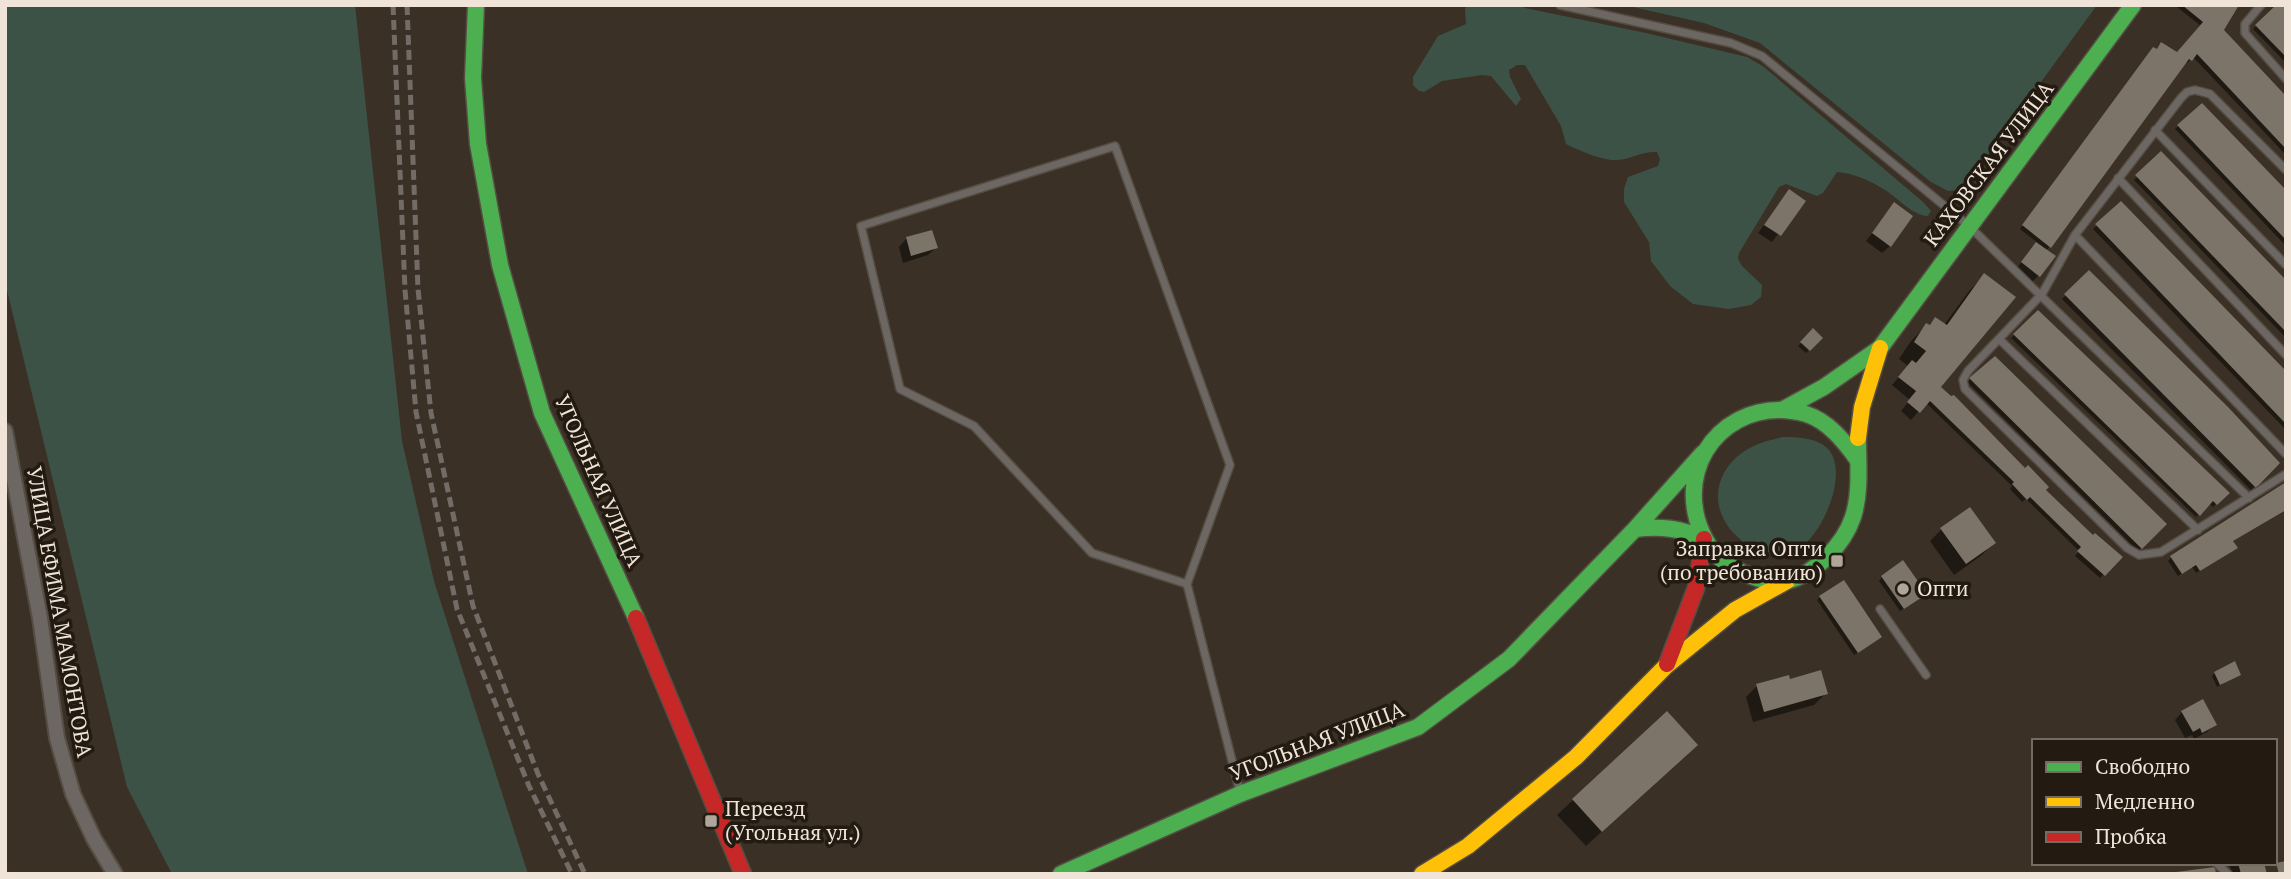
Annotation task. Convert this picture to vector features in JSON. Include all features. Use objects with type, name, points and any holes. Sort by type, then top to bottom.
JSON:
[{"type":"main road","name":"УГОЛЬНАЯ УЛИЦА","points":[[476,5],[473,78],[478,144],[486,196],[500,265],[542,414],[627,596],[743,874]]},
{"type":"main road","name":"КАХОВСКАЯ УЛИЦА","points":[[1880,348],[2133,5]]},
{"type":"main road","points":[[1782,410],[1824,387],[1880,348]]},
{"type":"main road","points":[[1422,874],[1468,846],[1576,757],[1666,666],[1735,610],[1831,552],[1842,540],[1857,503],[1860,483],[1857,459],[1860,415],[1880,348]]},
{"type":"main road","points":[[1787,580],[1763,580],[1740,572],[1720,558],[1704,539],[1695,519],[1692,497],[1694,474],[1703,453],[1717,435],[1736,420],[1758,412],[1782,410],[1806,414],[1828,426],[1846,443],[1857,459]]},
{"type":"main road","name":"УГОЛЬНАЯ УЛИЦА","points":[[1061,874],[1240,793],[1418,727],[1509,659],[1703,453]]},
{"type":"main road","points":[[1634,529],[1662,525],[1676,527],[1704,539]]},
{"type":"main road","points":[[1666,666],[1695,594],[1703,566],[1704,539]]},
{"type":"street","name":"УЛИЦА ЕФИМА МАМОНТОВА","points":[[5,430],[40,618],[57,738],[73,794],[94,839],[115,874]]},
{"type":"lane","points":[[1560,5],[1753,50],[1969,226],[2249,498]]},
{"type":"lane","points":[[2261,5],[2245,24],[2245,33],[2286,79]]},
{"type":"lane","points":[[2286,170],[2205,91],[2188,92],[2155,130],[2075,235],[2042,294],[1964,375],[1965,389],[2133,553],[2144,555],[2161,552],[2286,474]]},
{"type":"lane","points":[[2155,130],[2286,265]]},
{"type":"lane","points":[[1187,584],[1092,553],[974,426],[900,389],[861,226],[1115,146],[1230,465],[1187,584],[1240,793]]},
{"type":"lane","points":[[2118,178],[2286,355]]},
{"type":"lane","points":[[2075,235],[2286,454]]},
{"type":"lane","points":[[1998,339],[2198,530]]},
{"type":"lane","points":[[1880,609],[1926,675]]},
{"type":"green space","points":[[5,5],[355,5],[402,441],[434,581],[528,874],[172,874],[127,787],[5,282]]},
{"type":"green space","points":[[1467,5],[1511,5],[1747,57],[1764,67],[1931,211],[1928,216],[1917,213],[1874,184],[1843,173],[1837,172],[1823,193],[1817,196],[1786,184],[1779,187],[1739,253],[1738,259],[1742,266],[1762,285],[1761,297],[1751,305],[1729,309],[1693,304],[1670,286],[1651,261],[1649,242],[1624,202],[1628,177],[1658,166],[1660,159],[1657,152],[1609,160],[1566,144],[1561,126],[1525,65],[1517,65],[1509,70],[1521,99],[1516,106],[1491,76],[1442,81],[1424,92],[1413,85],[1413,77],[1438,36],[1466,24]]},
{"type":"green space","points":[[1624,5],[2097,5],[1972,181],[1959,190],[1948,191],[1931,182],[1760,43],[1704,23]]},
{"type":"green space","points":[[1783,437],[1807,439],[1824,445],[1834,460],[1836,475],[1828,508],[1811,538],[1789,554],[1778,555],[1758,550],[1736,536],[1721,513],[1718,500],[1723,475],[1731,463],[1752,447]]},
{"type":"building","points":[[2182,5],[2239,5],[2224,30],[2286,96],[2286,149],[2197,54],[2192,61],[2189,59],[2051,248],[2022,225],[2153,47],[2157,49],[2161,42],[2177,52],[2203,22]]},
{"type":"building","points":[[2276,5],[2286,8],[2286,57],[2255,25]]},
{"type":"building","points":[[2202,103],[2286,190],[2286,240],[2177,125]]},
{"type":"building","points":[[2161,151],[2286,280],[2286,332],[2135,175]]},
{"type":"building","points":[[1789,189],[1806,201],[1781,236],[1764,225]]},
{"type":"building","points":[[2121,201],[2286,371],[2286,424],[2095,224]]},
{"type":"building","points":[[1894,202],[1913,216],[1891,247],[1872,233]]},
{"type":"building","points":[[932,230],[938,248],[911,256],[906,237]]},
{"type":"building","points":[[2036,242],[2056,256],[2040,277],[2021,262]]},
{"type":"building","points":[[2089,270],[2228,407],[2280,463],[2256,488],[2064,294]]},
{"type":"building","points":[[1984,273],[2016,297],[1941,387],[1951,396],[1954,395],[2025,468],[2028,465],[2049,487],[2046,490],[2093,535],[2095,533],[2123,557],[2105,576],[2077,551],[2081,547],[2030,497],[2027,500],[2012,484],[2014,482],[1930,401],[1920,413],[1907,402],[1916,391],[1898,377],[1912,360],[1916,363],[1926,351],[1914,342],[1926,323],[1930,325],[1935,317],[1947,325]]},
{"type":"building","points":[[2038,310],[2230,493],[2217,505],[2213,501],[2200,516],[2013,334]]},
{"type":"building","points":[[1813,328],[1823,338],[1810,351],[1800,342]]},
{"type":"building","points":[[1995,356],[2167,524],[2142,549],[1969,378]]},
{"type":"building","points":[[2286,482],[2286,510],[2233,541],[2238,548],[2200,571],[2196,565],[2182,574],[2170,556]]},
{"type":"building","points":[[1970,507],[1996,543],[1966,564],[1940,528]]},
{"type":"building","points":[[1903,560],[1927,594],[1904,609],[1881,576]]},
{"type":"building","points":[[1844,580],[1882,637],[1858,653],[1819,596]]},
{"type":"building","points":[[2235,661],[2241,675],[2220,685],[2214,672]]},
{"type":"building","points":[[1821,670],[1828,694],[1764,712],[1756,684],[1789,675],[1790,679]]},
{"type":"building","points":[[2203,699],[2217,725],[2202,733],[2200,728],[2193,732],[2181,711]]},
{"type":"building","points":[[1667,711],[1698,745],[1602,832],[1572,799]]},
{"type":"building","points":[[2286,861],[2286,874],[2279,874],[2277,863]]},
{"type":"building","points":[[2239,865],[2265,865],[2267,874],[2241,874]]},
{"type":"building","points":[[2215,867],[2216,874],[2176,874],[2176,872]]},
{"type":"railway","points":[[393,5],[405,290],[416,412],[457,609],[529,786],[572,874]]},
{"type":"railway","points":[[407,5],[418,289],[431,413],[473,606],[538,774],[585,874]]},
{"type":"traffic: fast","points":[[476,5],[473,78],[478,144],[500,265],[542,413],[636,618]]},
{"type":"traffic: fast","points":[[1782,410],[1824,387],[1880,348],[2133,5]]},
{"type":"traffic: fast","points":[[1857,459],[1828,427],[1806,414],[1781,410],[1758,412],[1737,421],[1720,434],[1706,451],[1697,471],[1694,494],[1697,519],[1705,539],[1724,561],[1757,578],[1786,581],[1797,578],[1818,565],[1843,538],[1853,517],[1858,488],[1858,438]]},
{"type":"traffic: fast","points":[[1061,874],[1240,794],[1418,727],[1509,659],[1635,529],[1703,453]]},
{"type":"traffic: fast","points":[[1635,529],[1670,529],[1704,539]]},
{"type":"traffic: slow","points":[[1858,438],[1862,407],[1880,348]]},
{"type":"traffic: slow","points":[[1422,874],[1468,846],[1576,757],[1666,666],[1735,610],[1787,581]]},
{"type":"traffic: jam","points":[[1667,664],[1696,588],[1704,539]]},
{"type":"traffic: jam","points":[[636,618],[743,874]]},
{"type":"place","name":"Заправка Опти (по требованию)","points":[[1837,561]]},
{"type":"place","name":"Опти","points":[[1903,589]]},
{"type":"place","name":"Переезд (Угольная ул.)","points":[[711,821]]}]
